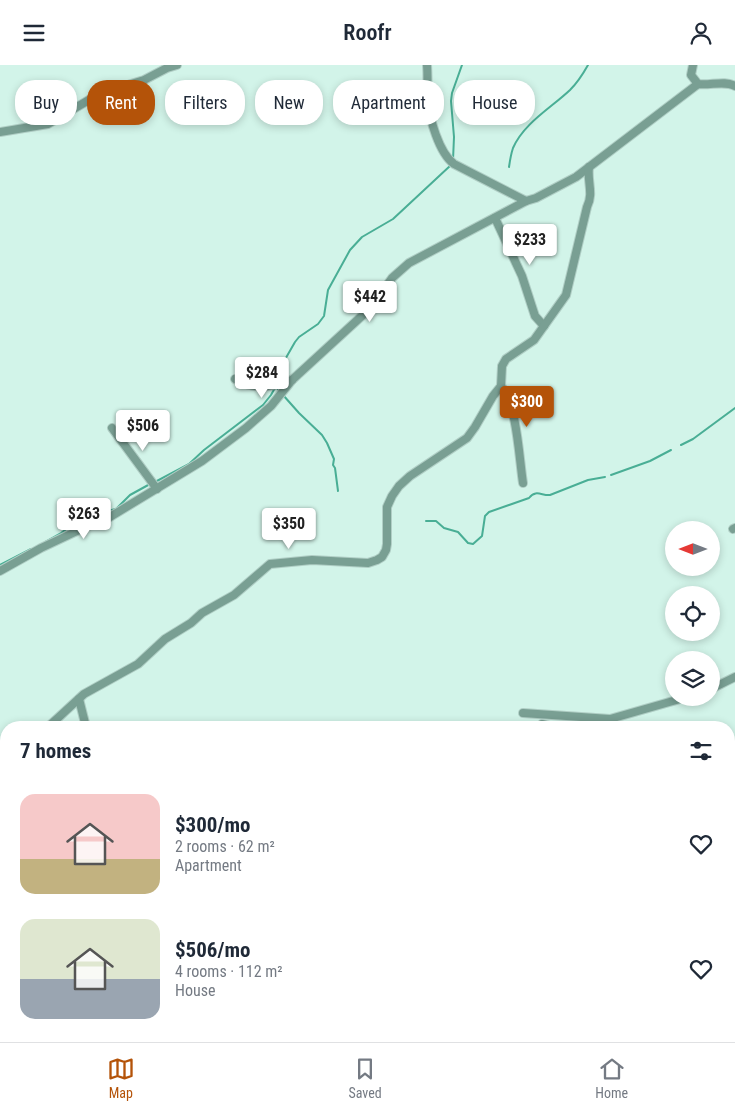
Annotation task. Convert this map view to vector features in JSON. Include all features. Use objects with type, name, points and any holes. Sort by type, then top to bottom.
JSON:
[{"type":"street","points":[[0,131],[48,124],[99,94],[144,80],[177,65]]},
{"type":"street","points":[[427,65],[428,101],[438,141],[445,155],[454,164],[526,201]]},
{"type":"street","points":[[692,65],[691,75],[698,84],[706,86],[731,84],[735,86]]},
{"type":"street","points":[[0,571],[41,548],[92,524],[100,523],[202,461],[246,428],[271,406],[292,380],[364,314],[392,278],[410,263],[526,201],[536,198],[576,177],[698,84]]},
{"type":"street","points":[[55,721],[84,694],[138,664],[166,639],[191,623],[202,613],[234,595],[270,564],[312,561],[368,563],[377,560],[386,550],[388,534],[387,507],[399,486],[410,476],[466,438],[501,386],[502,366],[506,359],[534,341],[566,295],[587,207],[591,198],[588,176],[589,167]]},
{"type":"street","points":[[495,218],[522,276],[535,316],[544,326]]},
{"type":"street","points":[[235,379],[247,386],[261,387],[292,380]]},
{"type":"street","points":[[501,386],[505,391],[512,414],[523,483]]},
{"type":"street","points":[[112,428],[157,489]]},
{"type":"street","points":[[720,684],[735,677]]},
{"type":"street","points":[[79,699],[84,721]]},
{"type":"street","points":[[523,713],[610,719],[665,703]]},
{"type":"waterway","points":[[453,160],[454,137],[451,101],[462,65]]},
{"type":"waterway","points":[[509,167],[513,148],[524,131],[538,116],[570,90],[588,65]]},
{"type":"waterway","points":[[277,381],[283,363],[295,342],[318,324],[324,316],[328,290],[350,250],[362,237],[393,219],[451,165]]},
{"type":"waterway","points":[[155,482],[189,464],[204,450],[263,405],[276,386],[279,391]]},
{"type":"waterway","points":[[283,395],[322,435],[327,443],[334,459],[333,465],[338,491]]},
{"type":"waterway","points":[[681,445],[693,439],[735,408]]},
{"type":"waterway","points":[[611,475],[650,461],[671,450]]},
{"type":"waterway","points":[[426,521],[436,521],[444,528],[458,532],[468,543],[473,544],[482,536],[485,516],[489,512],[529,498],[534,494],[550,495],[588,480],[605,477]]},
{"type":"waterway","points":[[45,542],[84,516],[116,509],[130,495],[150,484]]},
{"type":"waterway","points":[[0,565],[31,549]]}]
